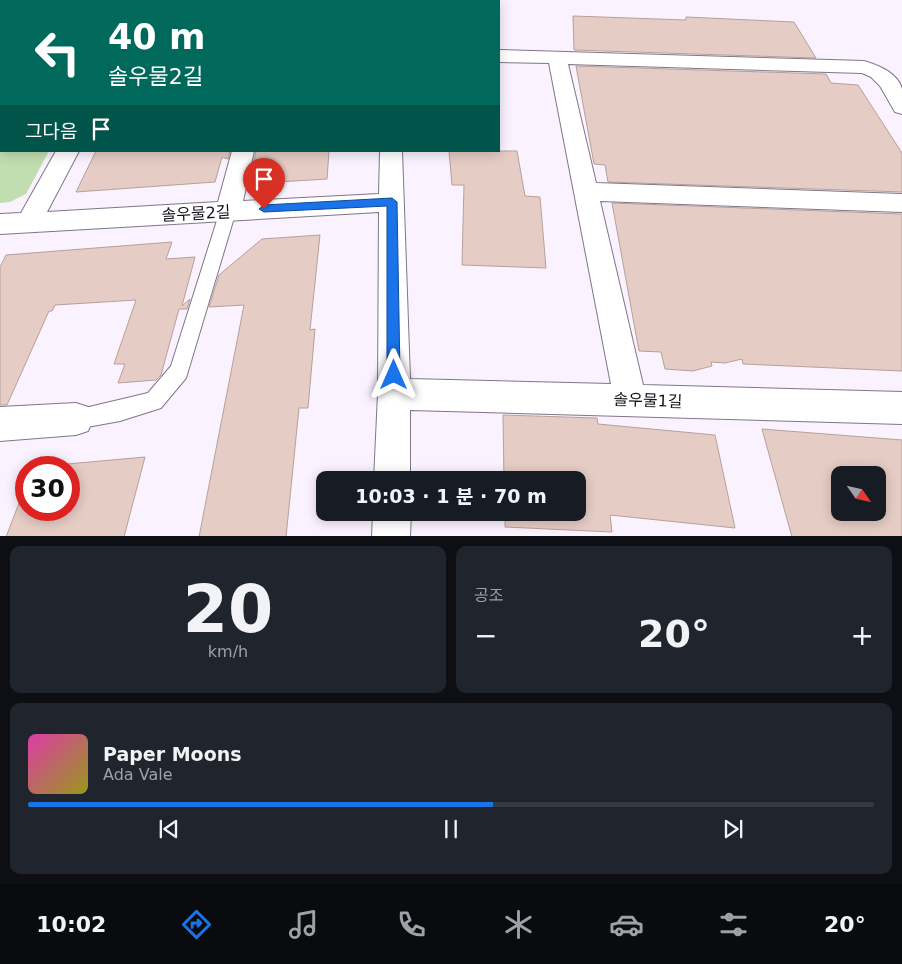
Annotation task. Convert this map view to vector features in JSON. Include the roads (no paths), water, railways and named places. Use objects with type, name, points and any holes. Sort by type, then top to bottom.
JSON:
[{"type":"street","points":[[500,56],[864,67],[878,71],[894,91],[902,107]]},
{"type":"street","points":[[557,57],[630,400]]},
{"type":"street","points":[[28,223],[67,152]]},
{"type":"street","points":[[228,210],[243,152]]},
{"type":"street","points":[[391,152],[394,394],[392,471]]},
{"type":"street","points":[[587,192],[902,203]]},
{"type":"street","name":"솔우물2길","points":[[0,224],[392,202]]},
{"type":"street","name":"솔우물1길","points":[[394,394],[902,408]]},
{"type":"street","points":[[0,424],[76,419]]},
{"type":"street","points":[[391,536],[392,521]]},
{"type":"lane","points":[[76,419],[120,411],[154,401],[179,371],[228,210]]}]
